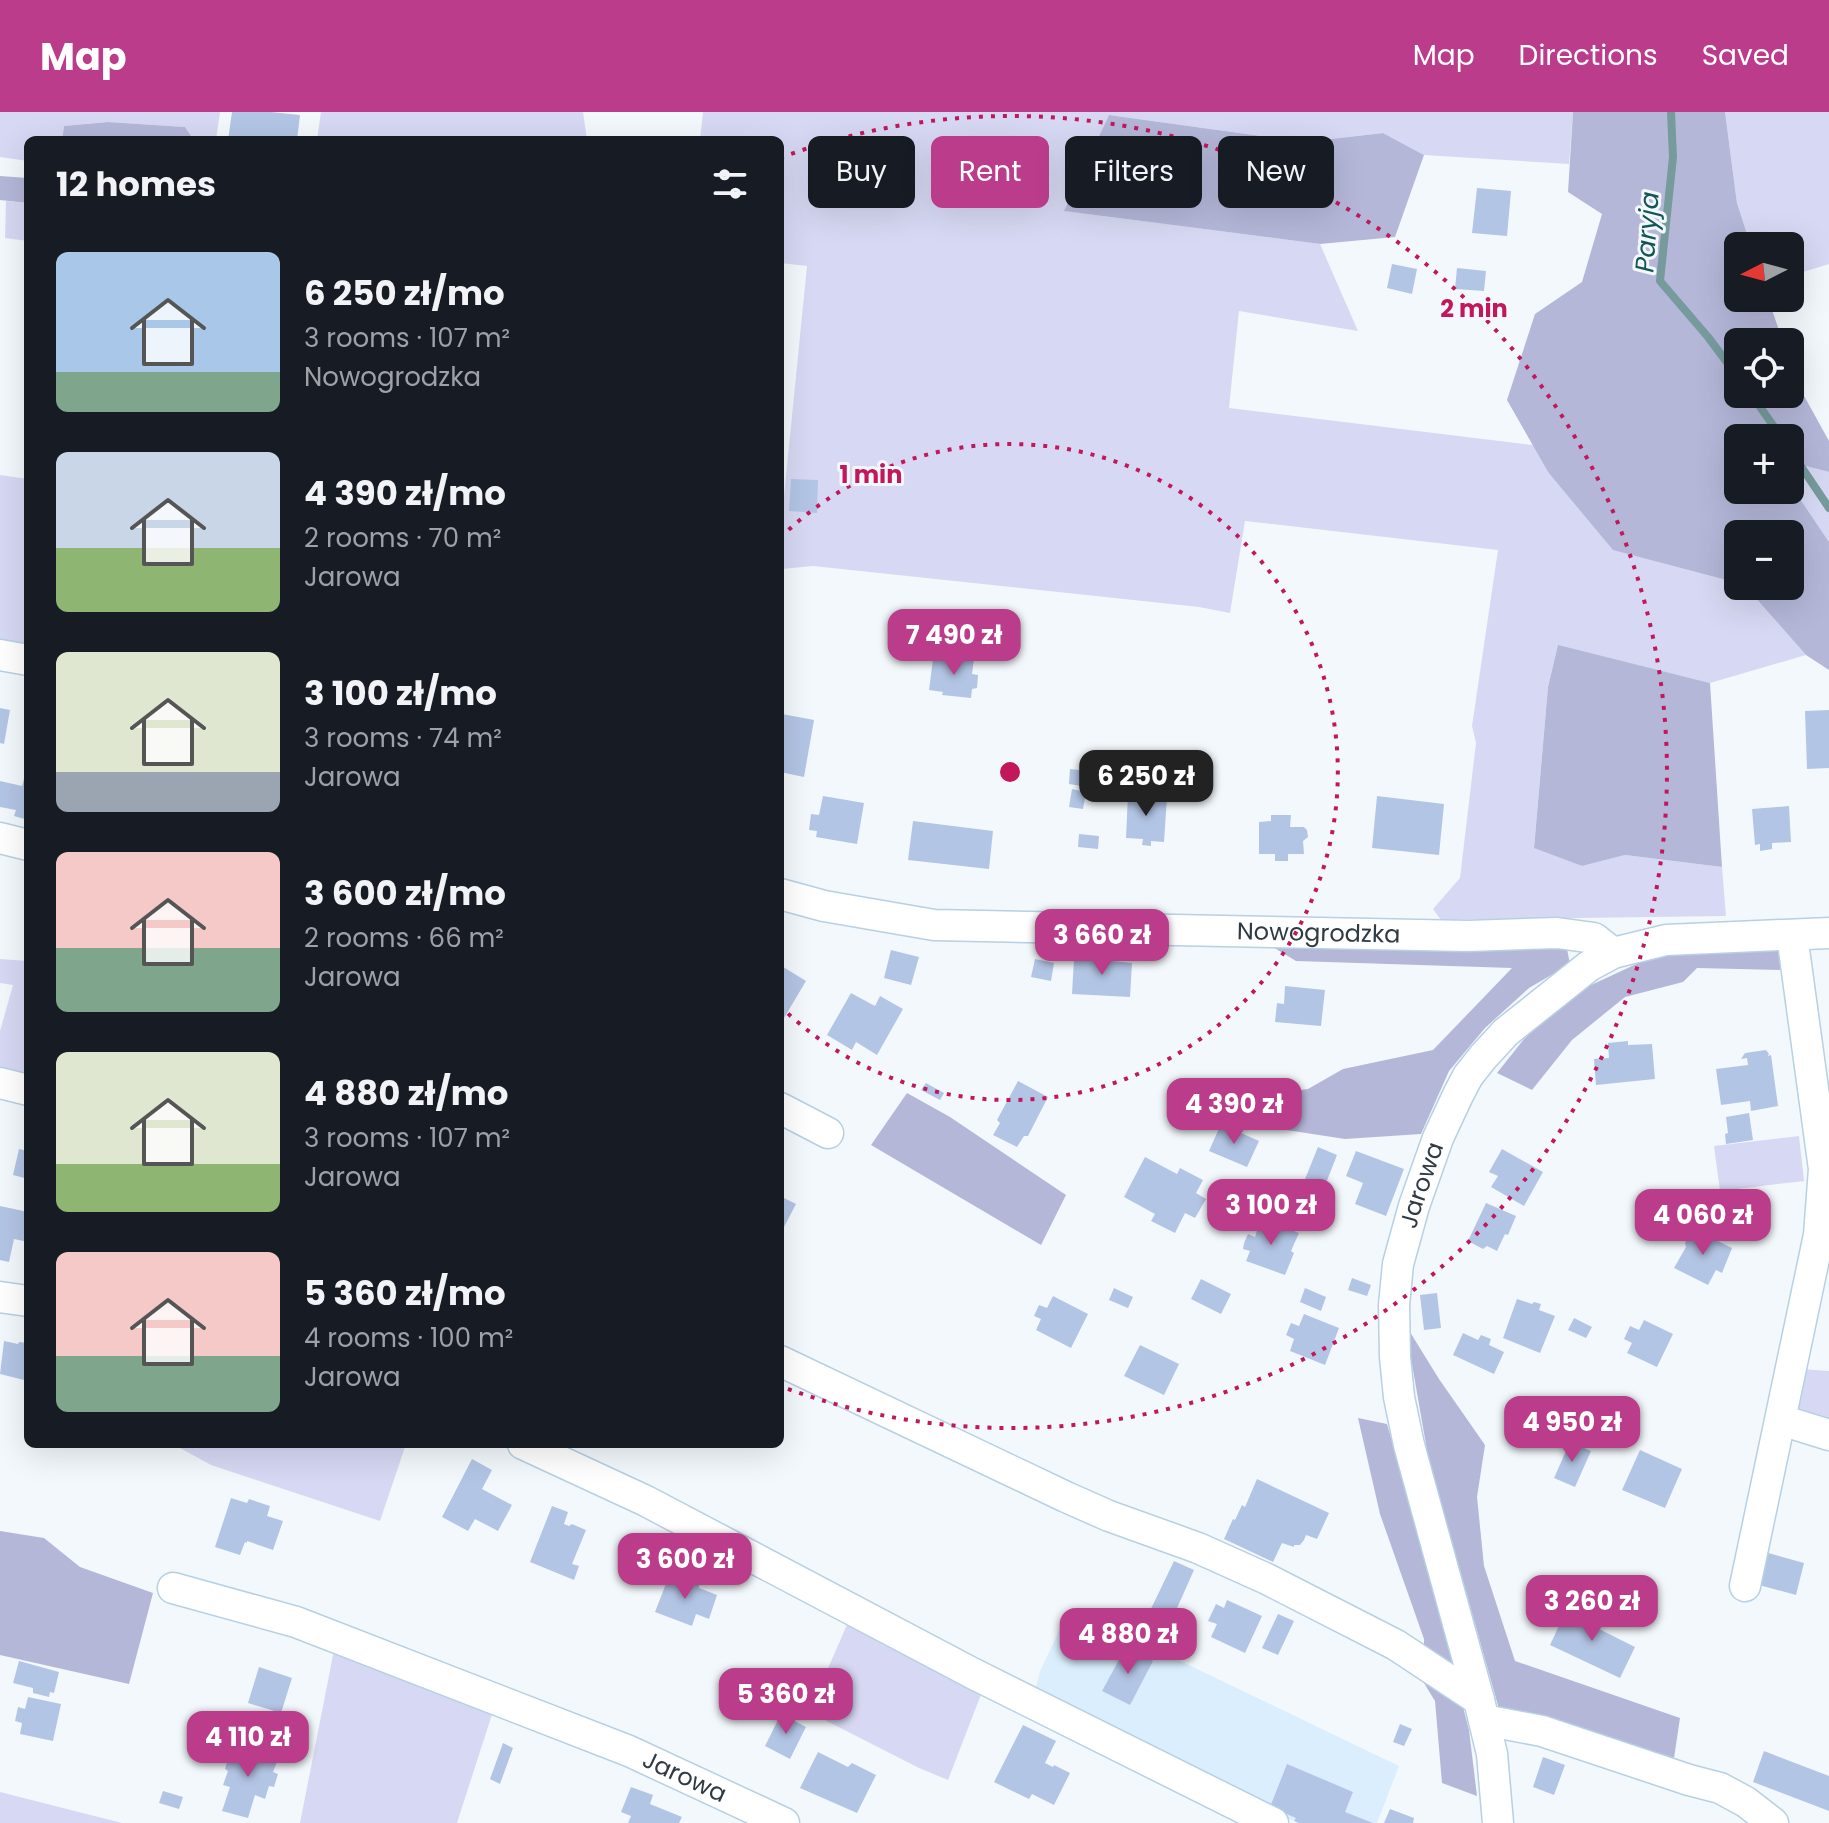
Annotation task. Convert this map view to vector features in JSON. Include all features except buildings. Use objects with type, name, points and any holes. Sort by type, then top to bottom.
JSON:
[{"type":"street","points":[[0,655],[24,659]]},
{"type":"street","points":[[0,838],[24,844]]},
{"type":"street","name":"Nowogrodzka","points":[[784,895],[824,906],[934,925],[1452,936],[1557,933],[1594,938],[1613,953]]},
{"type":"street","name":"Jarowa","points":[[1498,1823],[1492,1754],[1409,1445],[1395,1357],[1394,1305],[1398,1264],[1438,1138],[1468,1076],[1506,1032],[1578,974],[1613,953],[1666,940],[1829,933]]},
{"type":"street","points":[[1745,1586],[1819,1235],[1824,1169],[1792,935]]},
{"type":"street","points":[[0,1083],[24,1089]]},
{"type":"street","points":[[784,1110],[828,1133]]},
{"type":"street","points":[[0,1297],[24,1300]]},
{"type":"street","points":[[784,1363],[1109,1516],[1198,1548],[1267,1579],[1396,1645],[1482,1710],[1675,1776],[1720,1788],[1746,1802],[1773,1823]]},
{"type":"street","points":[[1781,1420],[1829,1435]]},
{"type":"street","points":[[532,1448],[646,1501],[972,1673],[1273,1823]]},
{"type":"street","name":"Jarowa","points":[[173,1588],[296,1622],[629,1751],[784,1823]]},
{"type":"shaded area","points":[[0,112],[220,112],[217,136],[191,136],[185,127],[108,122],[64,126],[63,136],[24,136],[24,160],[0,157]]},
{"type":"shaded area","points":[[321,112],[583,112],[586,136],[318,136]]},
{"type":"shaded area","points":[[703,112],[1573,112],[1569,164],[1424,155],[1383,133],[1334,139],[1334,136],[1261,136],[1109,115],[1099,136],[1065,136],[1065,211],[1320,244],[1358,331],[1239,311],[1229,408],[1533,445],[1548,472],[1724,575],[1724,600],[1757,600],[1806,655],[1710,683],[1558,646],[1548,687],[1534,847],[1582,866],[1625,855],[1722,867],[1726,916],[1441,920],[1433,909],[1460,878],[1476,743],[1472,726],[1498,550],[1245,521],[1230,613],[1199,607],[813,566],[784,569],[784,496],[807,266],[784,263],[784,136],[700,136]]},
{"type":"shaded area","points":[[1573,112],[1725,112],[1737,203],[1746,232],[1724,232],[1724,312],[1773,312],[1778,328],[1724,328],[1724,408],[1804,408],[1804,396],[1829,441],[1829,472],[1804,466],[1804,424],[1724,424],[1724,504],[1803,504],[1829,542],[1829,670],[1806,655],[1757,600],[1804,600],[1804,520],[1724,520],[1724,579],[1613,550],[1548,472],[1507,400],[1535,314],[1582,282],[1602,214],[1568,192]]},
{"type":"shaded area","points":[[1725,112],[1829,112],[1829,264],[1804,272],[1804,232],[1746,232],[1737,203]]},
{"type":"shaded area","points":[[1109,115],[1261,136],[1218,136],[1218,208],[1334,208],[1334,139],[1383,133],[1424,155],[1395,237],[1320,244],[1064,211],[1065,208],[1202,208],[1202,136],[1099,136]]},
{"type":"shaded area","points":[[108,122],[185,127],[191,136],[63,136],[64,126]]},
{"type":"shaded area","points":[[0,176],[24,178],[24,203],[0,200]]},
{"type":"shaded area","points":[[6,201],[24,203],[24,240],[5,238]]},
{"type":"shaded area","points":[[1804,466],[1829,472],[1829,542],[1803,504]]},
{"type":"shaded area","points":[[0,475],[24,478],[24,644],[0,639]]},
{"type":"shaded area","points":[[1558,645],[1710,683],[1722,867],[1625,855],[1582,866],[1534,848],[1548,687]]},
{"type":"shaded area","points":[[1268,944],[1357,949],[1566,944],[1570,964],[1529,988],[1485,1028],[1449,1071],[1421,1134],[1345,1139],[1280,1129],[1247,1119],[1249,1097],[1308,1089],[1343,1069],[1433,1050],[1512,968],[1296,961]]},
{"type":"shaded area","points":[[1786,947],[1785,970],[1697,968],[1683,982],[1625,997],[1572,1040],[1532,1090],[1497,1073],[1524,1039],[1576,992],[1645,960],[1693,949]]},
{"type":"shaded area","points":[[0,959],[24,961],[24,1078],[0,1073],[0,1031],[13,985],[0,983]]},
{"type":"shaded area","points":[[907,1093],[950,1117],[1066,1195],[1041,1245],[871,1145]]},
{"type":"shaded area","points":[[1799,1136],[1804,1181],[1720,1191],[1714,1146]]},
{"type":"shaded area","points":[[1405,1324],[1485,1445],[1477,1497],[1484,1566],[1515,1661],[1680,1718],[1674,1758],[1541,1716],[1499,1709],[1428,1456]]},
{"type":"shaded area","points":[[1802,1369],[1829,1371],[1829,1425],[1801,1416],[1797,1402]]},
{"type":"shaded area","points":[[1358,1418],[1387,1424],[1458,1670],[1424,1649],[1424,1639],[1380,1514]]},
{"type":"shaded area","points":[[180,1448],[405,1448],[380,1521],[211,1465]]},
{"type":"shaded area","points":[[0,1531],[44,1538],[80,1567],[153,1593],[129,1684],[0,1655]]},
{"type":"shaded area","points":[[1070,1608],[1399,1766],[1377,1823],[1299,1823],[1263,1808],[1035,1691],[1040,1671]]},
{"type":"shaded area","points":[[849,1620],[982,1692],[948,1780],[809,1712]]},
{"type":"shaded area","points":[[335,1645],[495,1705],[457,1823],[300,1823]]},
{"type":"shaded area","points":[[1416,1670],[1461,1699],[1469,1730],[1477,1796],[1442,1783],[1435,1701]]},
{"type":"shaded area","points":[[0,1792],[122,1823],[0,1823]]},
{"type":"waterway","name":"Paryja","points":[[1671,112],[1673,157],[1660,281],[1724,358]]},
{"type":"waterway","name":"Paryja","points":[[1761,408],[1772,424]]},
{"type":"waterway","name":"Paryja","points":[[1804,471],[1829,508]]}]
